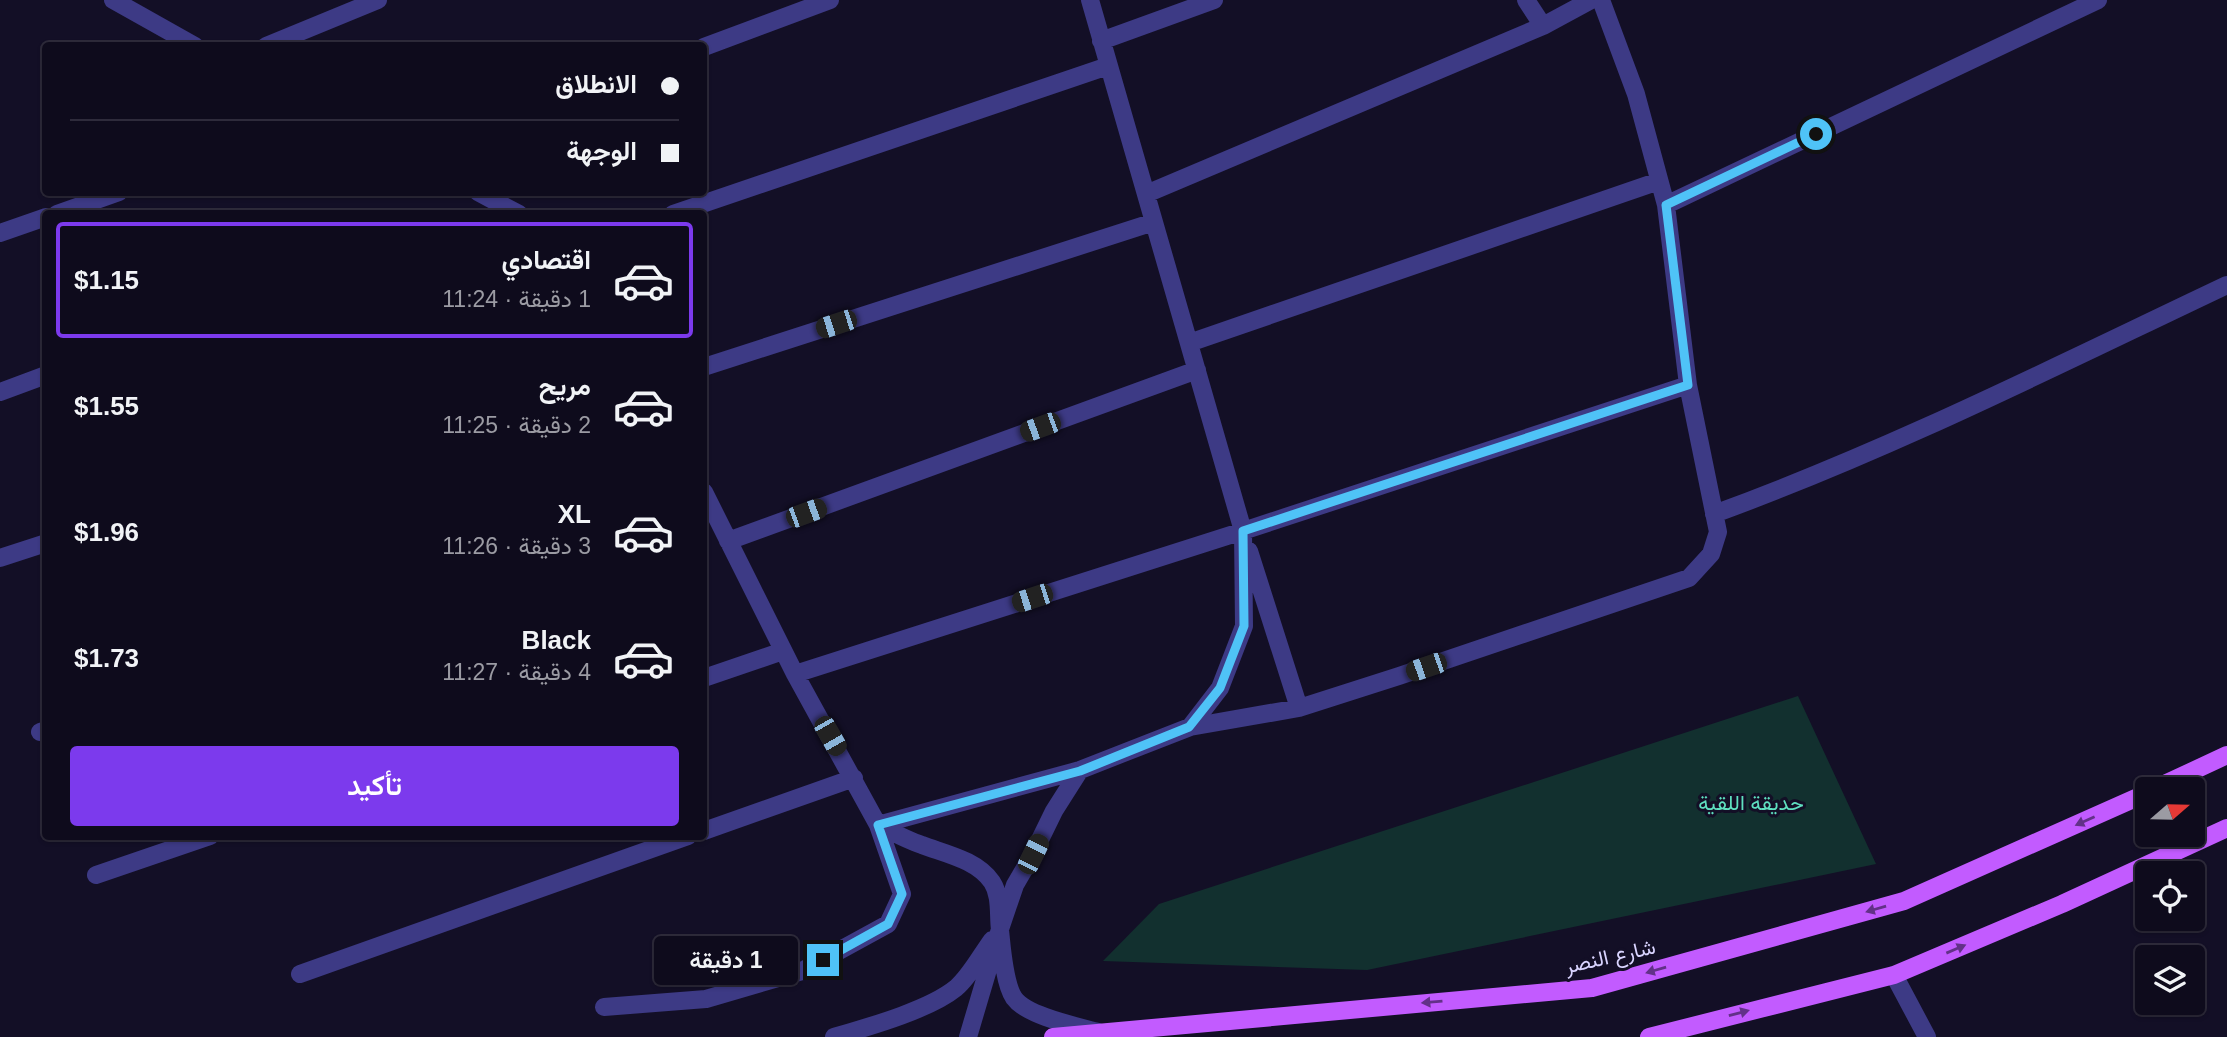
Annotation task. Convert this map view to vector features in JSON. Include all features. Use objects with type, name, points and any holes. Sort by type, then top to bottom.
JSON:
[{"type":"main road","points":[[2180,777],[2227,755]]},
{"type":"main road","name":"شارع النصر","points":[[1053,1037],[1592,988],[1904,901],[2135,798]]},
{"type":"main road","points":[[1649,1037],[1894,975],[2063,904],[2227,828]]},
{"type":"street","points":[[113,0],[188,42]]},
{"type":"street","points":[[276,42],[378,0]]},
{"type":"street","points":[[707,46],[830,0]]},
{"type":"street","points":[[1090,0],[1243,531],[1299,708]]},
{"type":"street","points":[[1101,41],[1214,0]]},
{"type":"street","points":[[1526,0],[1544,26]]},
{"type":"street","points":[[1146,194],[1544,26],[1591,0]]},
{"type":"street","points":[[878,825],[1080,771],[1189,727],[1299,708],[1399,676],[1689,578],[1711,554],[1718,532],[1688,385],[1666,205],[1636,94],[1601,0]]},
{"type":"street","points":[[1666,205],[2098,0]]},
{"type":"street","points":[[685,210],[1108,66]]},
{"type":"street","points":[[1189,343],[1659,181]]},
{"type":"street","points":[[68,210],[108,196]]},
{"type":"street","points":[[486,196],[512,210]]},
{"type":"street","points":[[0,233],[42,218]]},
{"type":"street","points":[[707,366],[1154,222]]},
{"type":"street","points":[[1714,514],[1749,502],[1935,423],[2227,285]]},
{"type":"street","points":[[728,541],[1196,370]]},
{"type":"street","points":[[0,392],[42,376]]},
{"type":"street","points":[[794,674],[1688,385]]},
{"type":"street","points":[[604,1007],[706,999],[802,971],[888,924],[902,894],[878,825],[794,674],[707,499]]},
{"type":"street","points":[[1189,727],[1220,688],[1244,626],[1243,531]]},
{"type":"street","points":[[0,558],[42,544]]},
{"type":"street","points":[[707,677],[783,651]]},
{"type":"street","points":[[968,1037],[1015,885],[1080,771]]},
{"type":"street","points":[[707,830],[853,778]]},
{"type":"street","points":[[878,825],[965,861],[982,872],[994,884],[1009,986],[1019,1003],[1030,1010],[1099,1033]]},
{"type":"street","points":[[96,875],[198,840]]},
{"type":"street","points":[[300,974],[677,840]]},
{"type":"street","points":[[834,1037],[900,1015],[956,988],[1000,929]]},
{"type":"street","points":[[1894,975],[1927,1037]]},
{"type":"green space","name":"حديقة اللقية","points":[[1798,696],[1876,864],[1367,970],[1103,961],[1159,904]]},
{"type":"route","points":[[823,960],[888,924],[902,894],[878,825],[1080,771],[1189,727],[1220,688],[1244,626],[1243,531],[1688,385],[1666,205],[1816,134]]}]
